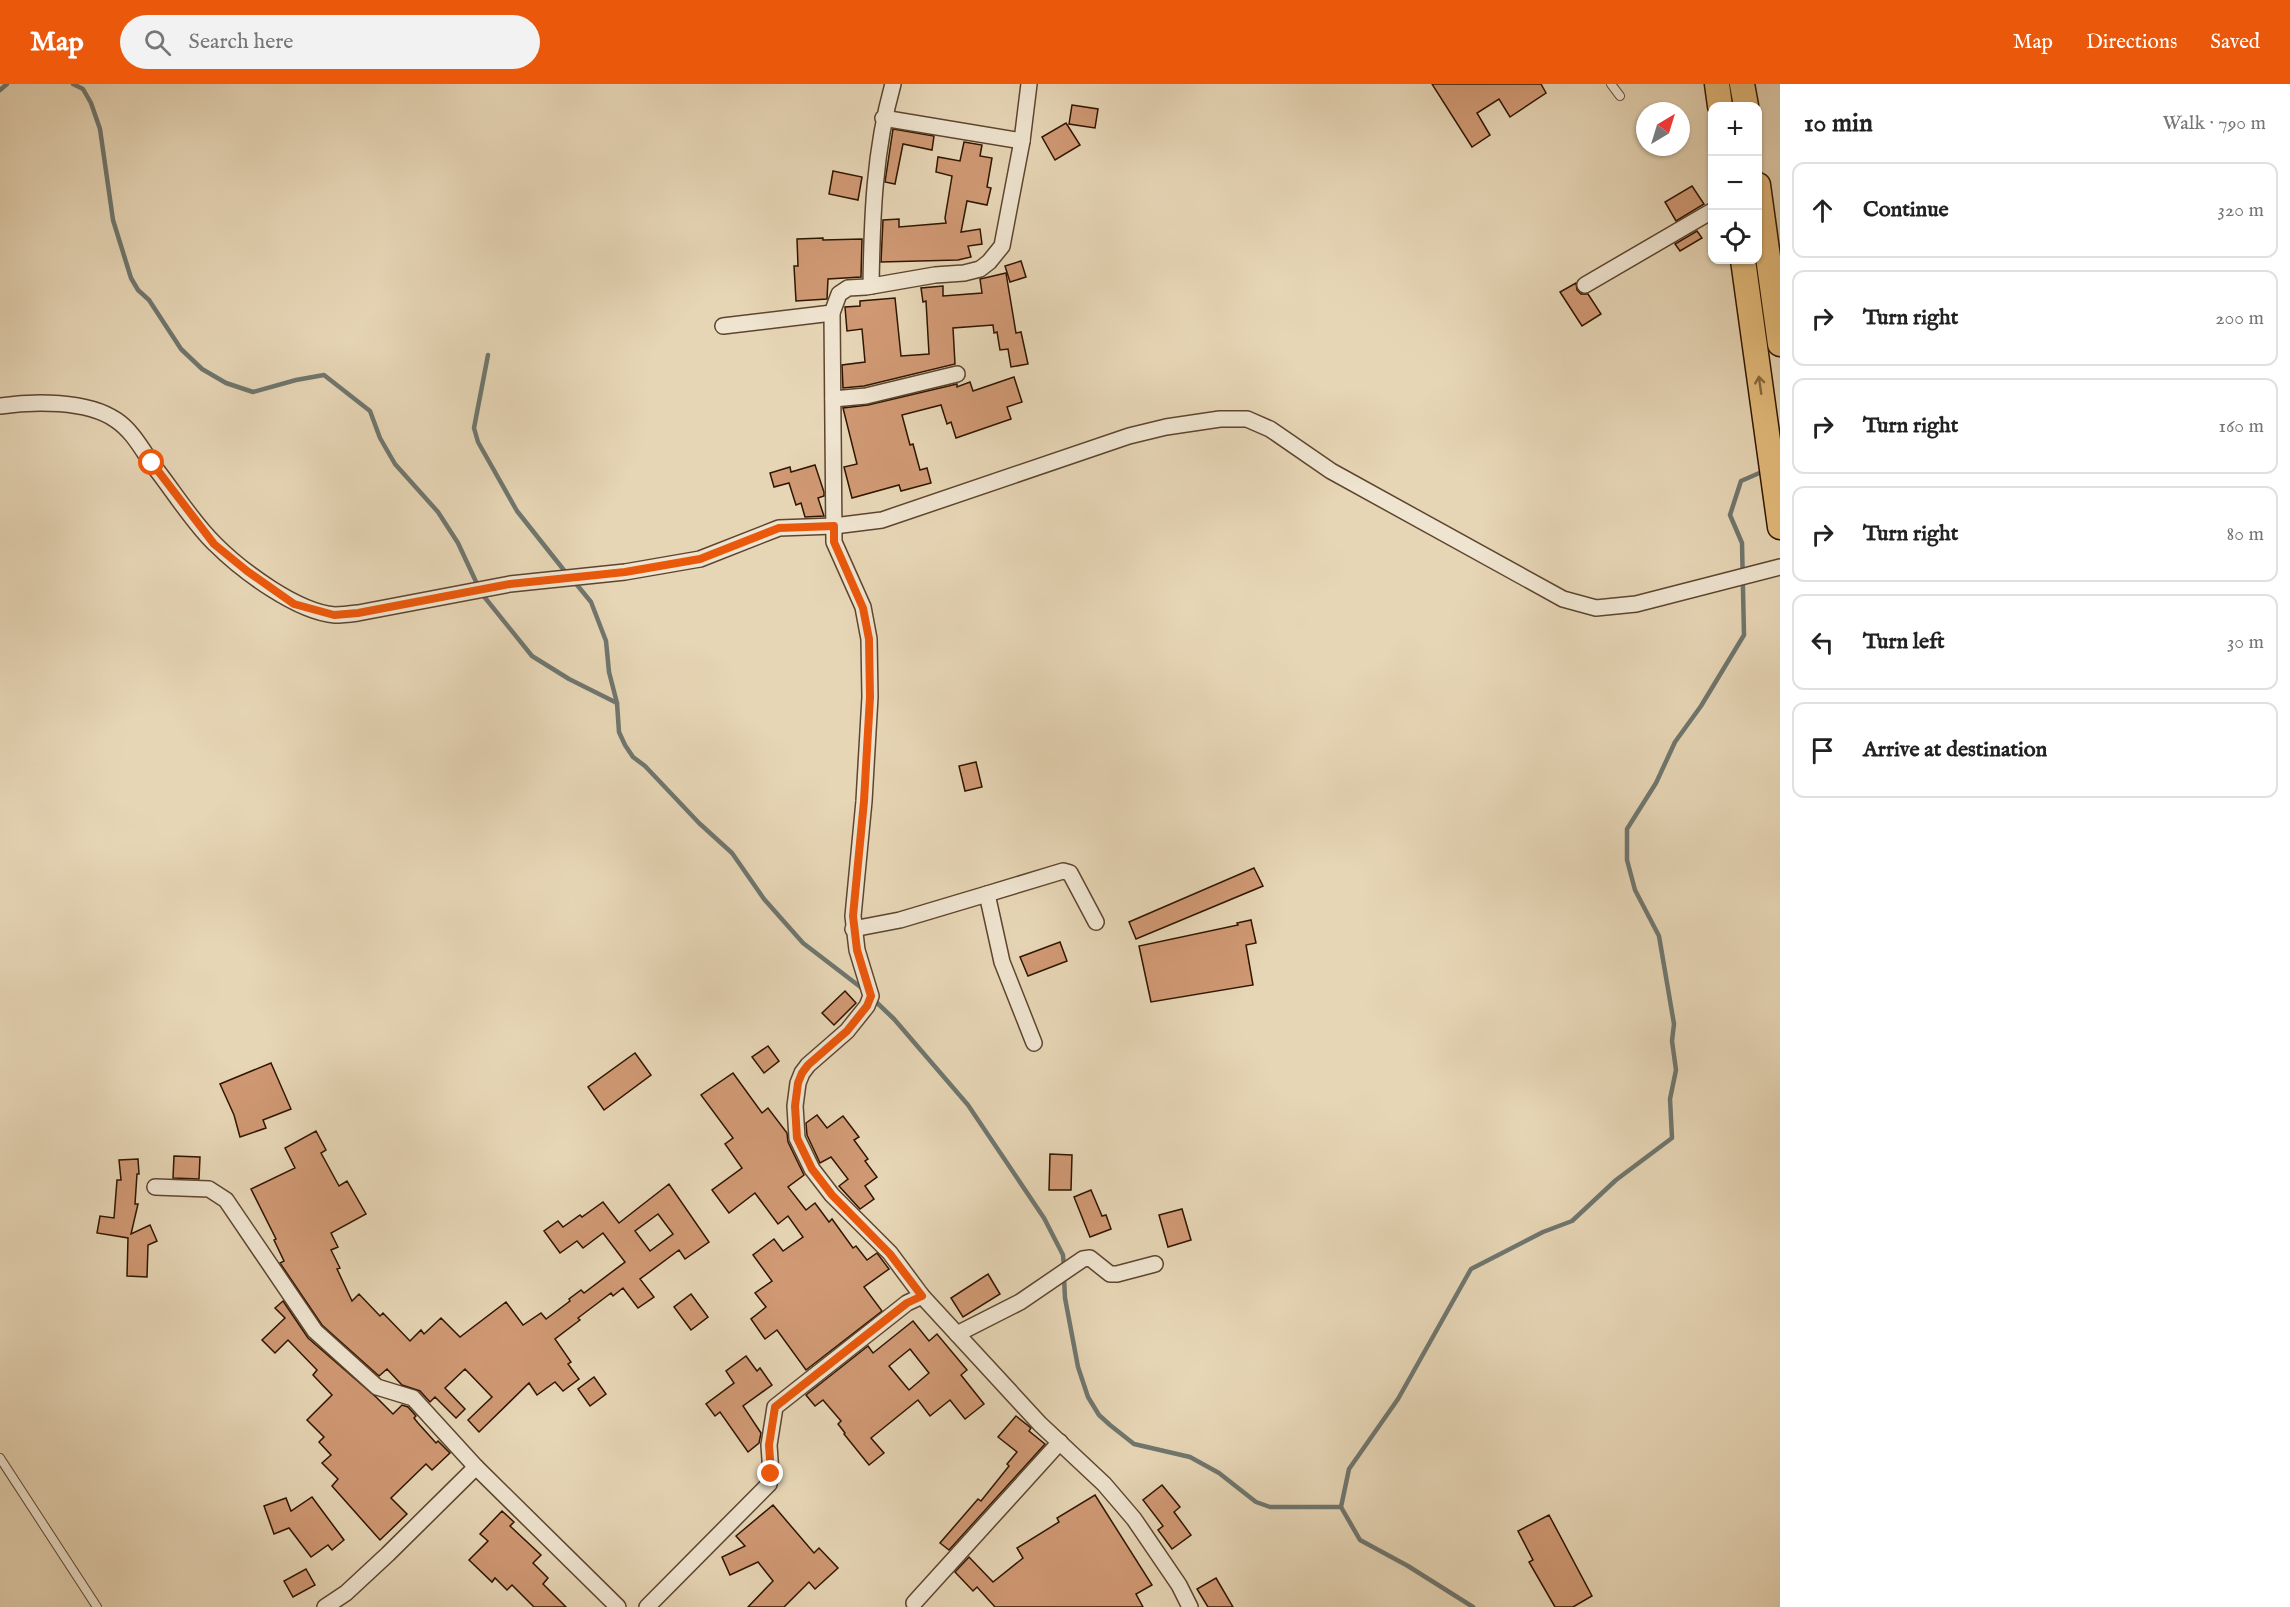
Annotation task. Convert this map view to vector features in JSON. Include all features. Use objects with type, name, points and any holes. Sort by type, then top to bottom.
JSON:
[{"type":"main road","points":[[1717,84],[1719,102]]},
{"type":"main road","points":[[1742,84],[1745,102]]},
{"type":"main road","points":[[1761,210],[1780,344]]},
{"type":"main road","points":[[1744,264],[1780,526]]},
{"type":"street","points":[[871,286],[873,201],[884,118],[893,84]]},
{"type":"street","points":[[1029,84],[1023,141],[1002,246],[989,262],[980,269],[964,273],[848,288],[839,294],[832,313],[834,542],[863,608],[869,639],[870,697],[853,929],[869,988],[870,1001],[847,1031],[802,1073],[798,1083],[795,1106],[797,1138],[812,1169],[832,1195],[890,1254],[922,1296],[1040,1424],[1104,1484],[1134,1519],[1190,1607]]},
{"type":"street","points":[[884,118],[1023,141]]},
{"type":"street","points":[[1585,285],[1708,214]]},
{"type":"street","points":[[723,326],[832,313]]},
{"type":"street","points":[[833,399],[866,396],[957,374]]},
{"type":"street","points":[[0,406],[23,403],[69,405],[114,419],[131,433],[214,544],[294,604],[334,615],[358,613],[510,584],[625,572],[700,559],[779,528],[834,526],[882,520],[1129,436],[1166,427],[1220,419],[1247,419],[1270,429],[1340,476],[1563,599],[1596,608],[1636,604],[1780,567]]},
{"type":"street","points":[[853,929],[900,920],[1063,871],[1070,873],[1095,922]]},
{"type":"street","points":[[987,894],[1002,962],[1034,1043]]},
{"type":"street","points":[[155,1187],[209,1190],[226,1200],[309,1324],[324,1341],[377,1387],[412,1396],[476,1467],[611,1605]]},
{"type":"street","points":[[957,1334],[1020,1302],[1083,1259],[1090,1258],[1110,1274],[1155,1264]]},
{"type":"street","points":[[647,1607],[769,1484],[771,1474],[769,1445],[775,1407],[907,1303],[922,1296]]},
{"type":"street","points":[[914,1603],[1060,1442]]},
{"type":"street","points":[[325,1607],[345,1593],[388,1554],[476,1467]]},
{"type":"lane","points":[[1611,84],[1620,96]]},
{"type":"lane","points":[[0,1458],[97,1607]]},
{"type":"building","points":[[1432,84],[1541,84],[1546,93],[1510,117],[1499,99],[1477,113],[1490,135],[1472,147]]},
{"type":"building","points":[[1072,105],[1098,109],[1095,128],[1069,124]]},
{"type":"building","points":[[1066,123],[1080,145],[1055,160],[1042,137]]},
{"type":"building","points":[[893,129],[934,136],[932,150],[903,144],[895,184],[885,182]]},
{"type":"building","points":[[964,142],[982,145],[980,156],[992,158],[987,187],[991,188],[987,205],[967,201],[961,232],[980,229],[982,244],[968,246],[971,257],[958,260],[881,262],[883,220],[899,219],[899,227],[946,223],[952,176],[936,172],[938,157],[960,161]]},
{"type":"building","points":[[833,171],[862,177],[858,200],[829,194]]},
{"type":"building","points":[[1692,186],[1704,204],[1676,221],[1665,202]]},
{"type":"building","points":[[1697,231],[1702,238],[1680,251],[1675,244]]},
{"type":"building","points":[[823,238],[823,240],[862,239],[861,277],[828,279],[827,299],[796,301],[794,266],[798,266],[797,239]]},
{"type":"building","points":[[1021,261],[1026,277],[1010,282],[1005,266]]},
{"type":"building","points":[[1006,273],[1016,333],[1021,332],[1028,364],[1011,367],[1008,349],[1000,350],[997,332],[994,333],[993,325],[953,328],[955,364],[864,386],[843,388],[842,365],[865,362],[862,329],[847,331],[845,307],[860,306],[860,301],[895,298],[901,356],[929,354],[926,301],[923,302],[921,288],[943,286],[943,296],[982,293],[980,279]]},
{"type":"building","points":[[1576,283],[1577,290],[1581,294],[1588,294],[1601,314],[1582,326],[1560,292]]},
{"type":"building","points":[[1014,377],[1022,402],[1007,407],[1011,419],[956,438],[951,422],[947,424],[941,405],[902,415],[920,470],[927,468],[931,483],[901,491],[899,485],[852,498],[844,467],[857,464],[843,408],[868,405],[957,384],[957,387],[970,382],[973,391]]},
{"type":"building","points":[[815,465],[824,492],[824,496],[818,498],[824,516],[805,517],[801,503],[796,505],[789,483],[774,487],[770,473],[790,467],[791,472]]},
{"type":"building","points":[[976,762],[982,787],[965,791],[959,766]]},
{"type":"building","points":[[1254,868],[1263,886],[1136,939],[1129,922]]},
{"type":"building","points":[[1251,920],[1256,943],[1246,945],[1253,985],[1151,1002],[1139,946],[1238,925],[1237,923]]},
{"type":"building","points":[[1060,942],[1067,961],[1028,976],[1020,957]]},
{"type":"building","points":[[845,991],[856,1003],[834,1025],[822,1013]]},
{"type":"building","points":[[768,1046],[779,1061],[764,1073],[752,1057]]},
{"type":"building","points":[[635,1053],[651,1075],[604,1110],[588,1087]]},
{"type":"building","points":[[271,1063],[291,1109],[263,1120],[266,1128],[240,1137],[234,1115],[220,1084]]},
{"type":"building","points":[[733,1073],[762,1113],[768,1108],[787,1133],[788,1142],[804,1175],[788,1187],[806,1210],[815,1203],[829,1222],[832,1219],[853,1248],[856,1246],[867,1260],[877,1253],[889,1269],[864,1287],[882,1311],[806,1370],[777,1330],[765,1339],[751,1319],[766,1307],[755,1293],[772,1281],[753,1255],[774,1239],[783,1251],[803,1237],[788,1216],[778,1224],[755,1193],[729,1213],[712,1190],[742,1168],[725,1144],[733,1138],[701,1095]]},
{"type":"building","points":[[817,1115],[827,1128],[843,1116],[859,1137],[854,1140],[868,1159],[865,1161],[877,1177],[865,1186],[874,1199],[860,1209],[839,1186],[848,1179],[831,1157],[820,1163],[807,1135],[806,1123]]},
{"type":"building","points":[[316,1131],[326,1150],[321,1153],[339,1186],[347,1181],[366,1214],[331,1233],[338,1247],[331,1250],[340,1268],[337,1269],[352,1301],[359,1294],[380,1316],[383,1313],[410,1341],[421,1330],[424,1334],[441,1318],[460,1337],[506,1302],[523,1325],[541,1313],[546,1319],[581,1290],[584,1293],[625,1262],[603,1233],[583,1248],[577,1241],[560,1253],[544,1231],[558,1221],[563,1227],[603,1202],[619,1223],[669,1184],[709,1242],[685,1259],[679,1250],[640,1279],[654,1297],[638,1308],[623,1288],[613,1296],[611,1293],[578,1318],[580,1320],[555,1339],[571,1362],[568,1364],[579,1379],[563,1391],[555,1382],[537,1395],[529,1383],[479,1432],[468,1420],[492,1397],[465,1369],[445,1388],[465,1409],[456,1418],[435,1397],[430,1402],[420,1391],[402,1385],[387,1369],[379,1376],[322,1325],[280,1263],[284,1261],[274,1240],[276,1239],[251,1189],[295,1168],[285,1148]],"holes":[[[658,1214],[673,1234],[650,1251],[635,1231]]]},
{"type":"building","points":[[1050,1154],[1072,1155],[1071,1190],[1049,1190]]},
{"type":"building","points":[[174,1156],[200,1157],[199,1179],[173,1178]]},
{"type":"building","points":[[138,1159],[139,1174],[137,1174],[135,1204],[138,1204],[131,1234],[150,1225],[157,1241],[148,1245],[147,1277],[127,1276],[128,1238],[97,1233],[100,1216],[114,1218],[117,1180],[121,1180],[119,1160]]},
{"type":"building","points":[[1091,1190],[1102,1216],[1106,1215],[1111,1229],[1090,1237],[1074,1197]]},
{"type":"building","points":[[1182,1209],[1191,1240],[1168,1247],[1159,1215]]},
{"type":"building","points":[[988,1274],[1000,1294],[963,1317],[951,1298]]},
{"type":"building","points":[[691,1294],[708,1317],[691,1330],[674,1307]]},
{"type":"building","points":[[283,1301],[308,1338],[393,1414],[402,1405],[408,1407],[416,1416],[414,1418],[436,1443],[438,1441],[450,1453],[432,1470],[426,1464],[391,1498],[407,1514],[380,1540],[332,1486],[338,1479],[322,1463],[331,1455],[319,1442],[324,1437],[307,1420],[332,1395],[313,1375],[317,1370],[288,1340],[275,1353],[262,1340],[285,1318],[275,1308]]},
{"type":"building","points":[[913,1321],[929,1341],[937,1334],[967,1370],[961,1375],[984,1404],[965,1419],[950,1400],[930,1416],[918,1400],[871,1438],[884,1453],[869,1465],[844,1434],[838,1424],[841,1421],[823,1400],[815,1406],[806,1395],[868,1346],[873,1353]],"holes":[[[910,1349],[929,1373],[909,1390],[889,1366]]]},
{"type":"building","points":[[746,1356],[757,1371],[760,1368],[772,1385],[743,1406],[761,1433],[759,1443],[748,1452],[720,1412],[715,1416],[706,1404],[734,1383],[726,1371]]},
{"type":"building","points":[[594,1377],[606,1394],[590,1406],[578,1389]]},
{"type":"building","points":[[1016,1416],[1045,1444],[949,1550],[940,1543],[978,1499],[981,1501],[1009,1466],[1007,1464],[1017,1452],[998,1437]]},
{"type":"building","points":[[1162,1485],[1180,1507],[1174,1512],[1191,1535],[1172,1549],[1158,1530],[1163,1526],[1143,1500]]},
{"type":"building","points":[[1095,1495],[1152,1585],[1136,1594],[1143,1607],[995,1607],[977,1587],[973,1591],[955,1572],[969,1557],[993,1582],[1023,1558],[1017,1548],[1059,1522],[1057,1518]]},
{"type":"building","points":[[312,1497],[344,1540],[332,1550],[328,1545],[311,1557],[289,1528],[274,1534],[264,1506],[286,1498],[291,1511]]},
{"type":"building","points":[[773,1505],[814,1553],[819,1548],[838,1568],[815,1589],[809,1582],[784,1607],[748,1607],[773,1581],[758,1562],[730,1575],[722,1557],[745,1546],[736,1536]]},
{"type":"building","points":[[502,1511],[514,1522],[510,1526],[541,1555],[533,1563],[548,1578],[543,1584],[566,1607],[534,1607],[512,1585],[507,1590],[495,1578],[492,1582],[469,1560],[488,1541],[480,1534]]},
{"type":"building","points":[[1549,1515],[1592,1596],[1573,1607],[1555,1607],[1529,1562],[1533,1560],[1518,1531]]},
{"type":"building","points":[[306,1569],[315,1585],[293,1597],[284,1581]]},
{"type":"building","points":[[1216,1578],[1233,1607],[1208,1607],[1197,1589]]},
{"type":"waterway","points":[[0,90],[7,84]]},
{"type":"waterway","points":[[73,84],[83,89],[91,103],[100,129],[113,220],[131,278],[138,290],[149,300],[181,349],[202,369],[226,383],[253,392],[324,375],[370,411],[380,438],[395,464],[438,512],[458,543],[478,586]]},
{"type":"waterway","points":[[488,355],[474,428],[478,442],[517,511],[567,574]]},
{"type":"waterway","points":[[1473,1607],[1408,1566],[1360,1540],[1341,1507],[1349,1469],[1398,1399],[1471,1269],[1543,1232],[1572,1221],[1616,1180],[1672,1138],[1670,1099],[1676,1070],[1672,1041],[1674,1024],[1659,936],[1635,890],[1627,860],[1627,829],[1656,783],[1675,742],[1701,706],[1744,635],[1742,543],[1730,515],[1741,481],[1764,471]]},
{"type":"waterway","points":[[573,580],[591,602],[606,641],[609,672],[617,703],[619,732],[633,757],[645,766],[699,823],[732,853],[764,899],[803,943],[863,989]]},
{"type":"waterway","points":[[482,594],[532,656],[569,679],[617,703]]},
{"type":"waterway","points":[[873,999],[894,1019],[968,1105],[1044,1218],[1063,1255],[1064,1268]]},
{"type":"waterway","points":[[1064,1277],[1065,1298],[1078,1367],[1088,1397],[1099,1415],[1110,1425],[1134,1444],[1190,1457],[1219,1473],[1256,1502],[1270,1507],[1341,1507]]},
{"type":"route","points":[[152,463],[214,544],[294,604],[334,615],[358,613],[510,584],[625,572],[700,559],[779,528],[834,526],[834,542],[863,608],[869,639],[870,697],[853,929],[871,996],[867,1006],[847,1031],[802,1073],[798,1083],[795,1106],[797,1138],[812,1169],[832,1195],[890,1254],[922,1296],[907,1303],[775,1407],[769,1445],[771,1474]]}]
